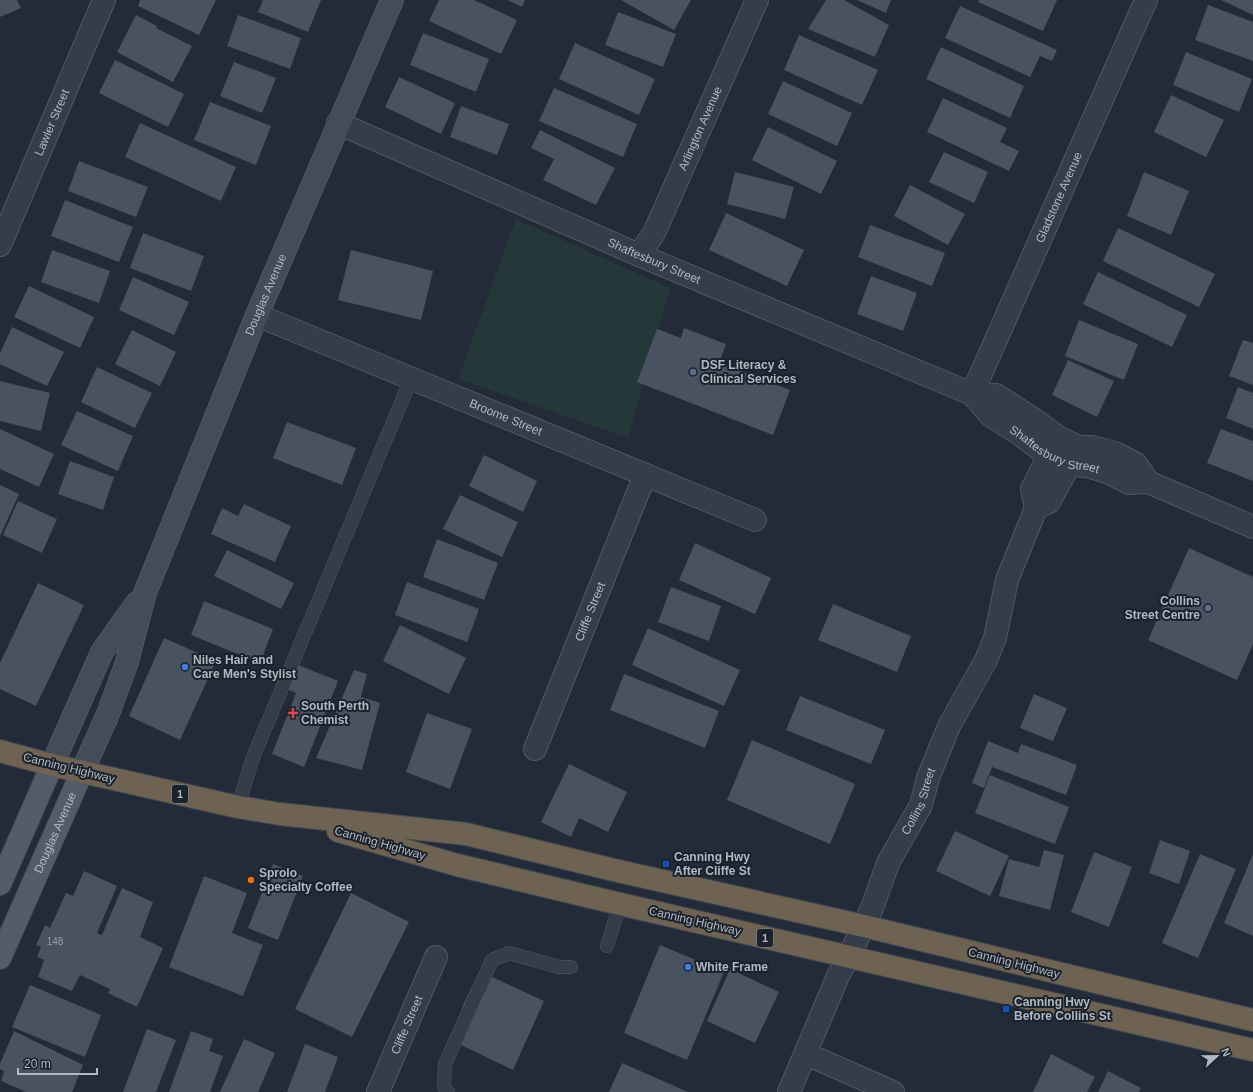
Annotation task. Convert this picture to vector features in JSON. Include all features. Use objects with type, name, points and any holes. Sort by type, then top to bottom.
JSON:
[{"type":"highway","name":"Canning Highway","points":[[0,751],[52,765],[238,807],[280,814],[466,834],[656,880],[864,926],[1253,1020]]},
{"type":"highway","name":"Canning Highway","points":[[280,814],[457,865],[1253,1050]]},
{"type":"main road","name":"Douglas Avenue","points":[[0,958],[108,714],[127,662],[145,593],[257,315],[392,0]]},
{"type":"main road","name":"Douglas Avenue","points":[[0,884],[102,652],[145,593]]},
{"type":"street","name":"Lawler Street","points":[[0,245],[104,0]]},
{"type":"street","name":"Arlington Avenue","points":[[639,255],[654,233],[757,0]]},
{"type":"street","name":"Gladstone Avenue","points":[[972,394],[1146,0]]},
{"type":"street","name":"Shaftesbury Street","points":[[338,123],[639,255],[972,394],[996,395],[1032,418],[1054,446],[1075,456],[1092,447],[1115,453],[1136,464],[1148,482],[1253,527]]},
{"type":"street","name":"Broome Street","points":[[257,315],[755,520]]},
{"type":"street","points":[[1054,446],[1032,489],[1036,508],[1049,502],[1075,456]]},
{"type":"street","name":"Cliffe Street","points":[[535,749],[645,475]]},
{"type":"street","name":"Collins Street","points":[[789,1092],[838,976],[872,908],[888,863],[921,805],[928,778],[949,726],[986,660],[995,638],[1007,580],[1036,508]]},
{"type":"street","name":"Cliffe Street","points":[[378,1092],[436,957]]},
{"type":"street","points":[[806,1054],[894,1092]]},
{"type":"lane","points":[[238,807],[252,760],[411,379]]},
{"type":"lane","points":[[607,946],[620,904]]},
{"type":"lane","points":[[448,1092],[444,1087],[444,1064],[492,960],[509,953],[559,967],[571,967]]},
{"type":"shaded area","points":[[516,219],[670,288],[628,438],[458,379]]},
{"type":"building","points":[[0,0],[17,0],[21,8],[0,17]]},
{"type":"building","points":[[140,0],[216,0],[199,35],[138,6]]},
{"type":"building","points":[[263,0],[321,0],[308,32],[258,12]]},
{"type":"building","points":[[439,0],[474,0],[517,20],[501,54],[429,21]]},
{"type":"building","points":[[507,0],[525,0],[522,7]]},
{"type":"building","points":[[621,0],[691,0],[674,30]]},
{"type":"building","points":[[826,0],[844,0],[889,25],[875,57],[808,29]]},
{"type":"building","points":[[857,0],[891,0],[886,13]]},
{"type":"building","points":[[979,0],[1057,0],[1043,31],[978,2]]},
{"type":"building","points":[[1221,0],[1253,0],[1253,15]]},
{"type":"building","points":[[1208,5],[1253,22],[1253,61],[1195,40]]},
{"type":"building","points":[[960,6],[1057,50],[1052,61],[1040,56],[1030,77],[945,38]]},
{"type":"building","points":[[618,12],[676,34],[663,67],[605,45]]},
{"type":"building","points":[[136,15],[157,26],[156,28],[192,46],[173,82],[117,52]]},
{"type":"building","points":[[238,15],[301,38],[290,69],[227,46]]},
{"type":"building","points":[[423,33],[489,59],[476,92],[410,65]]},
{"type":"building","points":[[799,35],[878,70],[862,105],[784,70]]},
{"type":"building","points":[[575,43],[655,79],[639,115],[559,79]]},
{"type":"building","points":[[941,47],[1024,86],[1010,118],[926,79]]},
{"type":"building","points":[[1186,52],[1252,79],[1239,112],[1173,85]]},
{"type":"building","points":[[115,60],[184,94],[168,127],[99,93]]},
{"type":"building","points":[[234,62],[276,78],[262,113],[220,96]]},
{"type":"building","points":[[399,77],[455,103],[441,134],[385,107]]},
{"type":"building","points":[[783,81],[852,113],[837,146],[768,114]]},
{"type":"building","points":[[554,88],[637,124],[623,157],[539,121]]},
{"type":"building","points":[[1171,95],[1224,120],[1206,157],[1154,132]]},
{"type":"building","points":[[943,98],[1007,128],[1000,142],[1019,151],[1009,171],[927,132]]},
{"type":"building","points":[[210,102],[271,126],[256,165],[194,140]]},
{"type":"building","points":[[461,106],[509,124],[497,155],[450,137]]},
{"type":"building","points":[[140,123],[236,167],[221,201],[125,157]]},
{"type":"building","points":[[768,127],[837,161],[821,194],[752,160]]},
{"type":"building","points":[[540,130],[615,168],[596,205],[543,180],[554,159],[531,148]]},
{"type":"building","points":[[944,152],[988,172],[974,203],[929,182]]},
{"type":"building","points":[[79,161],[148,187],[136,217],[68,191]]},
{"type":"building","points":[[735,172],[794,187],[785,219],[727,204]]},
{"type":"building","points":[[1144,172],[1189,191],[1171,235],[1127,216]]},
{"type":"building","points":[[910,185],[965,214],[948,245],[894,216]]},
{"type":"building","points":[[65,200],[133,227],[119,262],[51,236]]},
{"type":"building","points":[[726,213],[804,250],[787,286],[709,250]]},
{"type":"building","points":[[870,225],[945,253],[932,286],[858,257]]},
{"type":"building","points":[[1118,228],[1215,274],[1199,307],[1103,261]]},
{"type":"building","points":[[143,233],[204,256],[191,291],[130,268]]},
{"type":"building","points":[[52,250],[110,271],[99,303],[41,282]]},
{"type":"building","points":[[351,250],[433,271],[421,320],[338,300]]},
{"type":"building","points":[[1098,272],[1187,315],[1172,347],[1083,304]]},
{"type":"building","points":[[871,276],[917,293],[903,331],[857,314]]},
{"type":"building","points":[[133,277],[189,302],[174,335],[119,310]]},
{"type":"building","points":[[29,286],[94,317],[80,348],[14,317]]},
{"type":"building","points":[[1079,320],[1138,344],[1124,380],[1065,356]]},
{"type":"building","points":[[12,327],[64,352],[47,386],[0,364],[0,353]]},
{"type":"building","name":"DSF Literacy & Clinical Services","points":[[684,328],[726,344],[719,363],[790,390],[773,435],[637,382],[657,329],[681,338]]},
{"type":"building","points":[[132,330],[176,352],[160,386],[115,364]]},
{"type":"building","points":[[1243,340],[1253,343],[1253,385],[1229,376]]},
{"type":"building","points":[[1068,360],[1114,381],[1097,417],[1052,395]]},
{"type":"building","points":[[97,367],[152,393],[135,428],[81,402]]},
{"type":"building","points":[[0,381],[50,393],[41,431],[0,421]]},
{"type":"building","points":[[1238,387],[1253,393],[1253,429],[1226,418]]},
{"type":"building","points":[[77,411],[133,436],[118,471],[61,445]]},
{"type":"building","points":[[287,422],[356,448],[342,485],[273,458]]},
{"type":"building","points":[[0,429],[54,454],[39,487],[0,469]]},
{"type":"building","points":[[1221,429],[1253,441],[1253,481],[1207,463]]},
{"type":"building","points":[[484,455],[537,481],[523,512],[469,486]]},
{"type":"building","points":[[70,461],[114,477],[103,510],[58,494]]},
{"type":"building","points":[[0,485],[19,494],[0,536]]},
{"type":"building","points":[[460,495],[518,522],[502,557],[443,529]]},
{"type":"building","points":[[18,501],[57,519],[42,553],[3,535]]},
{"type":"building","points":[[244,504],[291,526],[275,562],[211,534],[222,508],[238,516]]},
{"type":"building","points":[[437,539],[498,563],[484,600],[423,577]]},
{"type":"building","points":[[695,543],[771,578],[755,614],[679,580]]},
{"type":"building","name":"Collins Street Centre","points":[[1189,548],[1253,577],[1253,644],[1237,680],[1148,640]]},
{"type":"building","points":[[227,550],[294,583],[281,609],[214,576]]},
{"type":"building","points":[[407,582],[479,609],[467,642],[395,615]]},
{"type":"building","points":[[38,583],[84,605],[36,706],[0,689],[0,663]]},
{"type":"building","points":[[671,587],[721,606],[709,641],[658,622]]},
{"type":"building","points":[[204,601],[273,629],[260,663],[191,635]]},
{"type":"building","points":[[833,604],[911,636],[897,672],[818,640]]},
{"type":"building","points":[[400,625],[466,658],[449,694],[383,661]]},
{"type":"building","points":[[648,628],[740,670],[724,706],[632,665]]},
{"type":"building","points":[[164,638],[216,661],[180,740],[129,716]]},
{"type":"building","points":[[296,664],[338,681],[304,767],[272,754],[296,693],[287,689]]},
{"type":"building","points":[[354,670],[367,674],[361,697],[380,703],[362,770],[316,758]]},
{"type":"building","points":[[624,674],[719,711],[705,748],[610,710]]},
{"type":"building","points":[[1034,694],[1067,708],[1053,741],[1020,728]]},
{"type":"building","points":[[800,696],[885,730],[871,764],[786,730]]},
{"type":"building","points":[[427,713],[472,729],[450,789],[406,772]]},
{"type":"building","points":[[752,740],[855,784],[830,844],[727,800]]},
{"type":"building","points":[[988,741],[1018,753],[1021,744],[1077,765],[1066,795],[992,767],[984,788],[972,783]]},
{"type":"building","points":[[569,764],[627,792],[608,832],[579,818],[571,837],[541,822]]},
{"type":"building","points":[[990,775],[1069,807],[1055,844],[975,813]]},
{"type":"building","points":[[955,831],[1009,856],[990,896],[936,871]]},
{"type":"building","points":[[1160,840],[1190,851],[1179,884],[1149,873]]},
{"type":"building","points":[[1044,850],[1064,855],[1050,910],[999,896],[1009,859],[1039,867]]},
{"type":"building","points":[[1094,852],[1132,867],[1109,927],[1071,912]]},
{"type":"building","points":[[1200,854],[1236,869],[1198,958],[1162,943]]},
{"type":"building","points":[[1253,854],[1253,936],[1224,923]]},
{"type":"building","points":[[273,864],[303,876],[278,940],[248,928]]},
{"type":"building","points":[[84,871],[117,886],[97,933],[102,935],[122,888],[153,902],[140,937],[163,948],[137,1007],[108,993],[110,989],[80,975],[72,991],[38,977],[44,960],[37,957],[41,947],[36,945],[45,925],[50,928],[66,893],[73,896]]},
{"type":"building","points":[[204,876],[247,893],[232,933],[263,945],[243,996],[169,967]]},
{"type":"building","points":[[351,893],[409,922],[352,1037],[295,1009]]},
{"type":"building","points":[[660,945],[724,972],[687,1060],[624,1033]]},
{"type":"building","points":[[730,969],[779,992],[755,1043],[707,1021]]},
{"type":"building","points":[[492,977],[544,1001],[513,1070],[459,1044],[473,1012],[462,1007],[472,987],[485,993]]},
{"type":"building","points":[[30,985],[101,1015],[85,1057],[12,1027]]},
{"type":"building","points":[[147,1029],[176,1040],[156,1092],[123,1092]]},
{"type":"building","points":[[14,1031],[83,1065],[72,1092],[26,1092],[1,1081],[4,1071],[0,1069],[0,1064]]},
{"type":"building","points":[[191,1031],[213,1039],[209,1051],[223,1056],[210,1092],[169,1092]]},
{"type":"building","points":[[244,1039],[275,1053],[258,1092],[220,1092]]},
{"type":"building","points":[[305,1044],[338,1057],[325,1092],[287,1092]]},
{"type":"building","points":[[1051,1054],[1095,1077],[1087,1092],[1033,1092]]},
{"type":"building","points":[[622,1063],[688,1092],[609,1092]]},
{"type":"building","points":[[1108,1071],[1141,1088],[1139,1092],[1098,1092]]},
{"type":"place","name":"DSF Literacy & Clinical Services","points":[[693,372]]},
{"type":"place","name":"Collins Street Centre","points":[[1208,608]]},
{"type":"place","name":"Niles Hair and Care Men's Stylist","points":[[185,667]]},
{"type":"place","name":"South Perth Chemist","points":[[293,713]]},
{"type":"place","name":"Canning Hwy After Cliffe St","points":[[666,864]]},
{"type":"place","name":"Sprolo Specialty Coffee","points":[[251,880]]},
{"type":"place","name":"White Frame","points":[[688,967]]},
{"type":"place","name":"Canning Hwy Before Collins St","points":[[1006,1009]]}]
